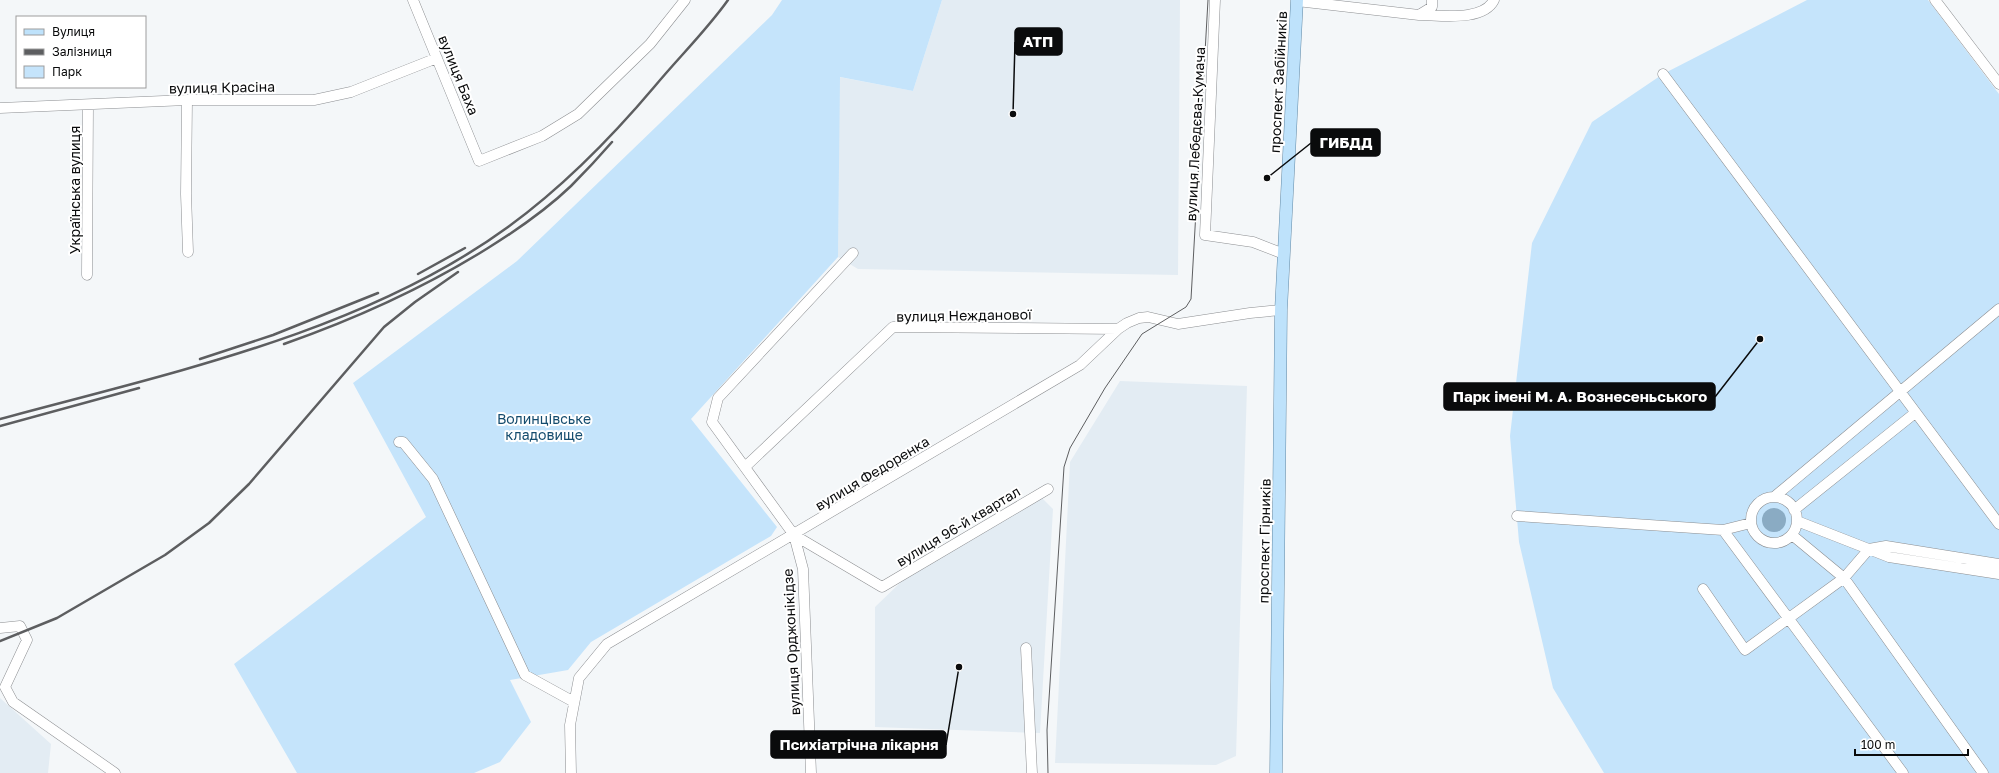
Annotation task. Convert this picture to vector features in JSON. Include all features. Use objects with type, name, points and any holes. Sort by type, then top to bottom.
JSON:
[{"type":"main road","name":"проспект Забійників","points":[[1282,310],[1297,1]]},
{"type":"main road","name":"проспект Гірників","points":[[1276,773],[1282,310]]},
{"type":"street","name":"вулиця Баха","points":[[413,0],[480,161],[542,136],[578,114],[650,44],[685,0]]},
{"type":"street","name":"вулиця Лебедєва-Кумача","points":[[1215,0],[1205,235],[1253,242],[1284,254]]},
{"type":"street","points":[[1419,15],[1432,7],[1432,0]]},
{"type":"street","points":[[1297,1],[1419,15],[1471,16],[1492,5],[1494,0]]},
{"type":"street","points":[[1935,0],[1999,84]]},
{"type":"street","name":"вулиця Красіна","points":[[0,108],[187,100],[314,100],[332,97],[438,58]]},
{"type":"street","points":[[1663,74],[1899,393],[1999,524]]},
{"type":"street","points":[[187,100],[186,194],[188,252]]},
{"type":"street","name":"Українська вулиця","points":[[87,275],[88,105]]},
{"type":"street","points":[[794,535],[712,422],[718,398],[853,253]]},
{"type":"street","points":[[1774,497],[1788,502],[1794,510],[1797,521],[1792,535],[1780,542],[1765,541],[1758,537],[1751,523],[1755,508],[1760,502],[1774,497],[1999,309]]},
{"type":"street","name":"вулиця Федоренка","points":[[571,773],[570,725],[579,678],[607,644],[1080,365],[1118,329],[1127,323],[1148,317],[1178,324],[1250,313],[1282,310]]},
{"type":"street","name":"вулиця Нежданової","points":[[745,467],[893,327],[1118,329]]},
{"type":"street","points":[[1794,510],[1915,413]]},
{"type":"street","points":[[399,442],[403,442],[433,479],[525,675],[574,702]]},
{"type":"street","name":"вулиця 96-й квартал","points":[[794,535],[882,587],[1048,489]]},
{"type":"street","points":[[1517,516],[1723,530],[1751,523]]},
{"type":"street","points":[[1797,521],[1889,557],[1999,574]]},
{"type":"street","points":[[1723,530],[1903,773]]},
{"type":"street","name":"вулиця Орджонікідзе","points":[[794,535],[804,568],[811,773]]},
{"type":"street","points":[[1792,535],[1844,578],[1983,773]]},
{"type":"street","points":[[1703,589],[1745,650],[1844,578],[1869,549],[1886,546],[1999,564]]},
{"type":"street","points":[[0,628],[20,626],[27,640],[6,687],[13,702],[115,773]]},
{"type":"street","points":[[1026,648],[1032,773]]},
{"type":"shaded area","points":[[942,0],[1180,0],[1178,275],[858,269],[838,257],[839,77],[913,91]]},
{"type":"shaded area","points":[[1120,381],[1247,386],[1236,756],[1216,765],[1055,763],[1070,462]]},
{"type":"shaded area","points":[[1041,497],[1053,509],[1040,733],[875,727],[875,607],[902,581]]},
{"type":"shaded area","points":[[1774,508],[1779,509],[1785,515],[1785,525],[1779,531],[1774,532],[1769,531],[1763,525],[1762,520],[1763,515],[1769,509]]},
{"type":"shaded area","points":[[0,698],[51,744],[48,773],[0,773]]},
{"type":"green space","name":"Волинцівське кладовище","points":[[782,0],[942,0],[913,91],[840,77],[838,257],[691,419],[777,527],[771,536],[591,642],[568,670],[510,680],[531,722],[500,762],[474,773],[297,773],[234,664],[426,517],[353,383],[517,261],[772,15]]},
{"type":"green space","points":[[1807,0],[1928,0],[1999,94],[1999,773],[1604,773],[1553,688],[1519,542],[1510,436],[1532,243],[1592,122],[1663,74]]},
{"type":"tram line","points":[[1048,773],[1047,730],[1064,467],[1070,448],[1105,388],[1142,334],[1186,307],[1191,299],[1208,0]]},
{"type":"railway","points":[[0,419],[197,366],[264,345],[329,322],[392,295],[452,264],[528,212],[586,161],[639,105],[702,33],[728,0]]},
{"type":"railway","points":[[284,344],[389,302],[464,263],[520,227],[552,203],[576,181],[612,142]]},
{"type":"railway","points":[[418,274],[465,248]]},
{"type":"railway","points":[[0,641],[57,618],[165,555],[209,523],[249,484],[384,327],[415,302],[458,272]]},
{"type":"railway","points":[[200,359],[273,335],[378,293]]},
{"type":"railway","points":[[0,426],[139,388]]},
{"type":"place","name":"АТП","points":[[1013,114]]},
{"type":"place","name":"ГИБДД","points":[[1267,178]]},
{"type":"place","name":"Парк імені М. А. Вознесеньського","points":[[1760,339]]},
{"type":"place","name":"Психіатрічна лікарня","points":[[959,667]]}]
